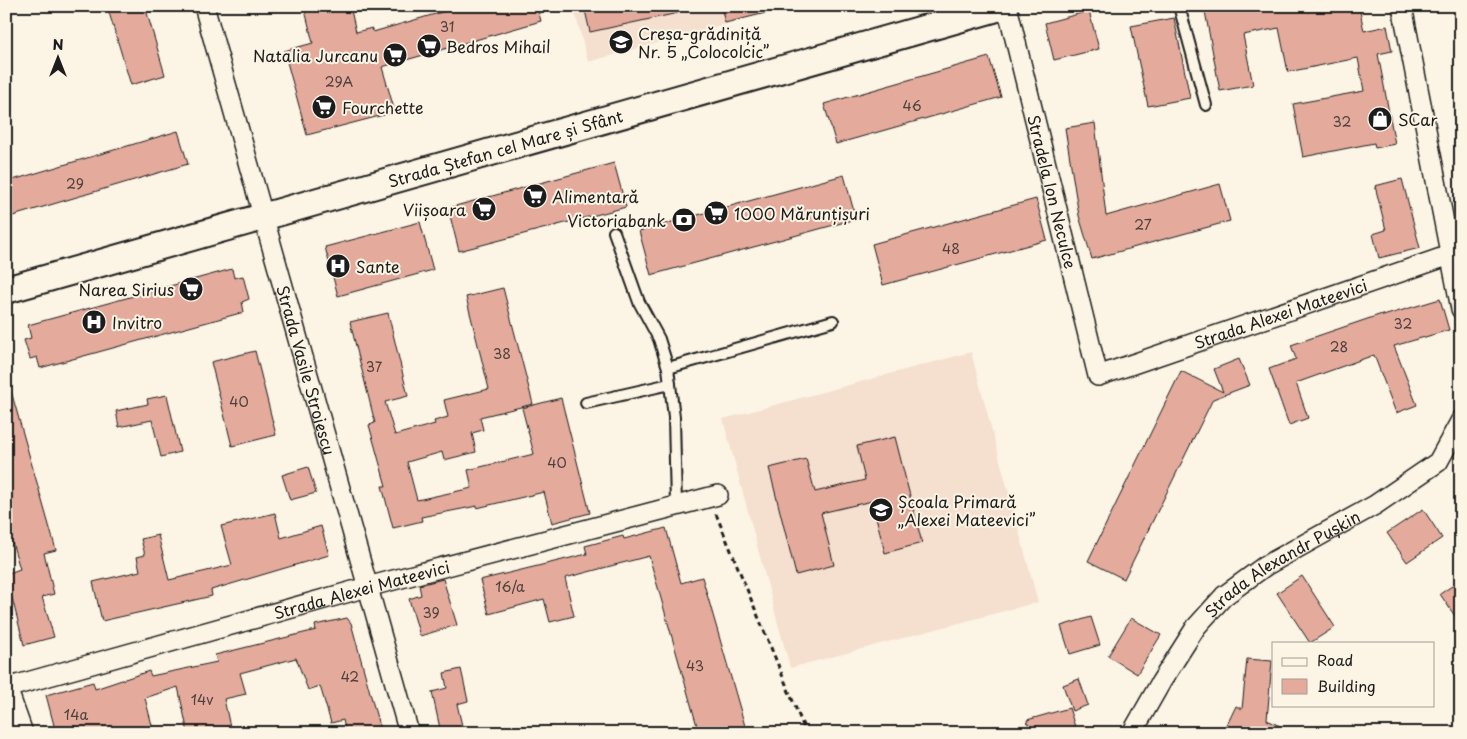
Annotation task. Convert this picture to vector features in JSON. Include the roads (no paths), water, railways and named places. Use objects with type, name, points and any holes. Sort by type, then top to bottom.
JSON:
[{"type":"main road","name":"Strada Ștefan cel Mare și Sfânt","points":[[6,290],[1006,6]]},
{"type":"street","name":"Strada Vasile Stroiescu","points":[[204,6],[265,215],[409,733]]},
{"type":"street","name":"Stradela Ion Neculce","points":[[1006,6],[1098,376]]},
{"type":"street","points":[[1402,6],[1455,252],[1461,309]]},
{"type":"street","name":"Strada Alexei Mateevici","points":[[1098,376],[1455,252]]},
{"type":"street","name":"Strada Alexandr Pușkin","points":[[1132,733],[1160,682],[1196,627],[1224,596],[1265,566],[1376,505],[1438,462],[1461,420]]},
{"type":"street","name":"Strada Alexei Mateevici","points":[[6,687],[367,587],[714,496]]},
{"type":"street","points":[[6,687],[23,733]]},
{"type":"lane","points":[[1179,6],[1206,105]]},
{"type":"lane","points":[[614,232],[639,302],[659,339],[668,368],[674,417],[676,506]]},
{"type":"lane","points":[[668,368],[833,321]]},
{"type":"lane","points":[[586,403],[670,384]]},
{"type":"place","name":"Creșa-grădiniță Nr. 5 „Colocolcic”","points":[[621,42]]},
{"type":"place","name":"Bedros Mihail","points":[[429,46]]},
{"type":"place","name":"Natalia Jurcanu","points":[[395,55]]},
{"type":"place","name":"Fourchette","points":[[324,107]]},
{"type":"place","name":"SCar","points":[[1380,119]]},
{"type":"place","name":"Alimentară","points":[[535,196]]},
{"type":"place","name":"Viișoara","points":[[484,209]]},
{"type":"place","name":"1000 Mărunțișuri","points":[[716,213]]},
{"type":"place","name":"Victoriabank","points":[[684,220]]},
{"type":"place","name":"Sante","points":[[338,266]]},
{"type":"place","name":"Narea Sirius","points":[[191,289]]},
{"type":"place","name":"Invitro","points":[[94,322]]},
{"type":"place","name":"Școala Primară „Alexei Mateevici”","points":[[881,510]]}]
